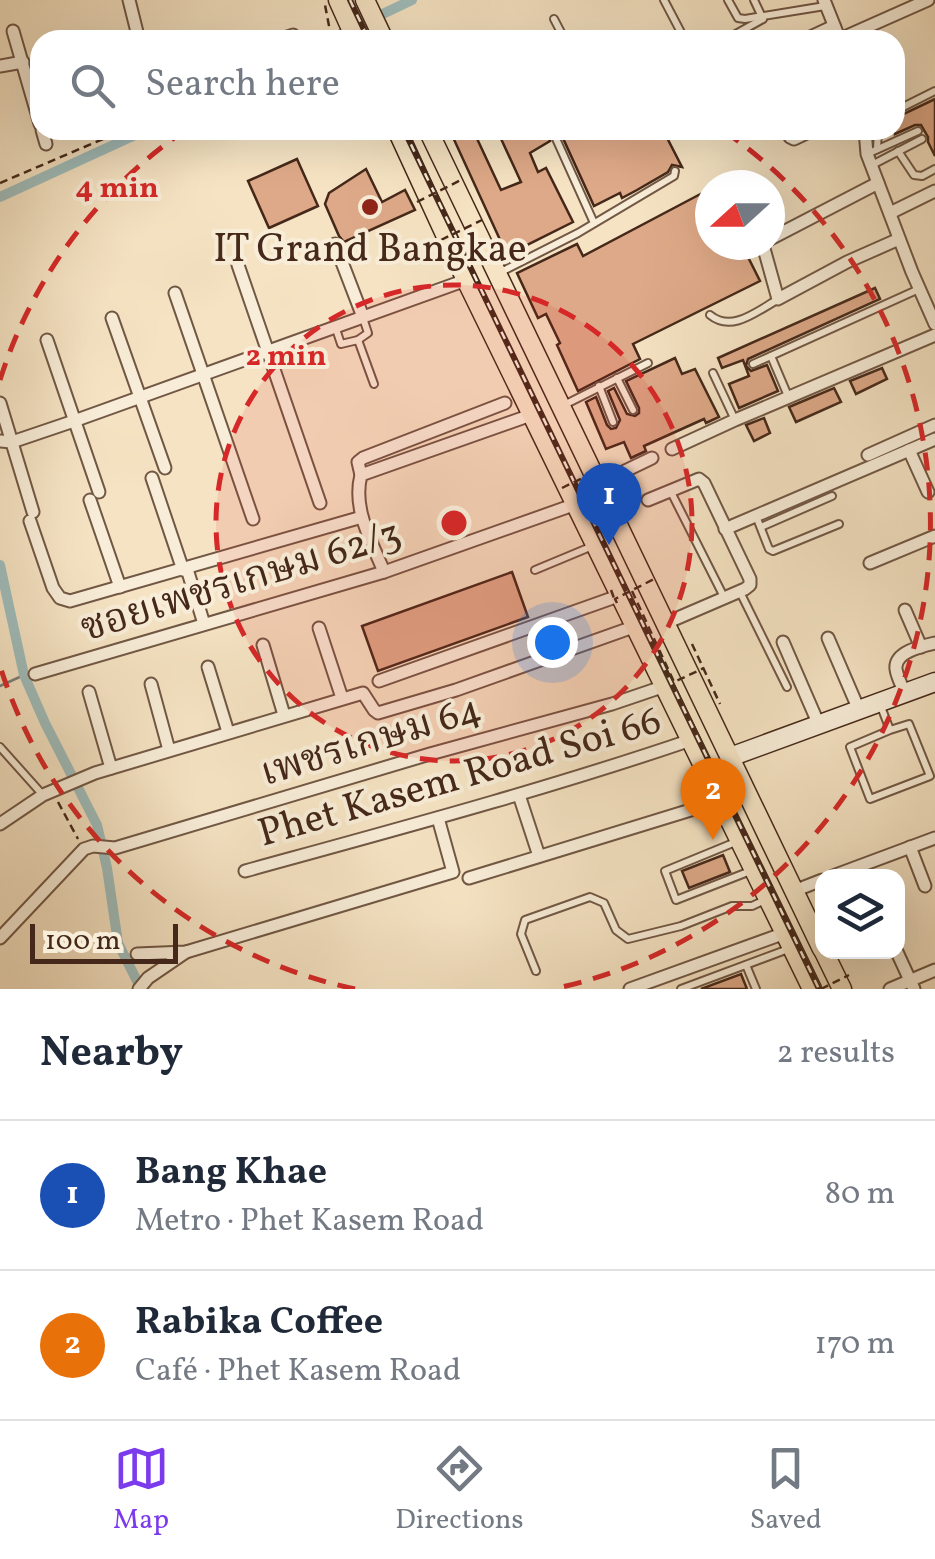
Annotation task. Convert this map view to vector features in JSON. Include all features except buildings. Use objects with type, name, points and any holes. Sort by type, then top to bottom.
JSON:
[{"type":"main road","points":[[365,0],[379,30]]},
{"type":"main road","points":[[334,3],[351,30]]},
{"type":"main road","points":[[403,140],[466,280],[812,989]]},
{"type":"main road","points":[[433,140],[561,407],[600,476],[815,933]]},
{"type":"main road","points":[[720,802],[718,779],[730,757],[935,682]]},
{"type":"main road","points":[[829,959],[845,982]]},
{"type":"street","points":[[129,0],[136,30]]},
{"type":"street","points":[[862,30],[928,0]]},
{"type":"street","points":[[824,3],[836,30]]},
{"type":"street","points":[[825,30],[834,26]]},
{"type":"street","points":[[13,30],[30,89]]},
{"type":"street","points":[[0,66],[22,62]]},
{"type":"street","points":[[45,140],[46,144]]},
{"type":"street","points":[[868,140],[878,183],[935,324]]},
{"type":"street","points":[[785,231],[878,183]]},
{"type":"street","points":[[890,213],[935,191]]},
{"type":"street","points":[[767,260],[778,299],[899,239]]},
{"type":"street","points":[[336,244],[362,317]]},
{"type":"street","points":[[238,265],[320,503]]},
{"type":"street","points":[[6,442],[140,398],[466,280]]},
{"type":"street","points":[[175,293],[254,519]]},
{"type":"street","points":[[112,318],[165,468]]},
{"type":"street","points":[[672,449],[935,335]]},
{"type":"street","points":[[48,340],[120,587]]},
{"type":"street","points":[[0,403],[6,442],[53,588],[60,598],[70,601],[362,517]]},
{"type":"street","points":[[384,572],[362,517],[357,488],[359,460],[505,404]]},
{"type":"street","points":[[360,475],[531,414]]},
{"type":"street","points":[[868,455],[935,425]]},
{"type":"street","points":[[415,438],[421,453]]},
{"type":"street","points":[[725,529],[758,521],[935,439]]},
{"type":"street","points":[[382,450],[388,464]]},
{"type":"street","points":[[909,450],[928,492]]},
{"type":"street","points":[[600,476],[652,458]]},
{"type":"street","points":[[152,478],[204,624]]},
{"type":"street","points":[[648,500],[699,479],[707,486],[750,579],[750,585],[740,591],[666,623]]},
{"type":"street","name":"ซอยเพชรเกษม 62/3","points":[[35,674],[384,572],[576,504]]},
{"type":"street","points":[[870,562],[935,536]]},
{"type":"street","points":[[379,681],[619,596]]},
{"type":"street","points":[[905,610],[921,646]]},
{"type":"street","points":[[0,824],[53,790],[112,768],[364,693],[378,714],[636,626]]},
{"type":"street","points":[[319,628],[342,698]]},
{"type":"street","points":[[828,638],[858,710]]},
{"type":"street","points":[[782,642],[819,725]]},
{"type":"street","points":[[905,694],[896,662],[900,656],[935,642]]},
{"type":"street","points":[[264,645],[284,715]]},
{"type":"street","points":[[208,667],[228,732]]},
{"type":"street","points":[[151,684],[170,750]]},
{"type":"street","name":"เพชรเกษม 64","points":[[89,848],[115,848],[665,686]]},
{"type":"street","points":[[89,692],[112,768]]},
{"type":"street","name":"Phet Kasem Road Soi 66","points":[[245,871],[519,795],[691,740]]},
{"type":"street","points":[[519,795],[539,856]]},
{"type":"street","points":[[470,878],[720,802]]},
{"type":"street","points":[[137,954],[186,952],[453,872],[438,818]]},
{"type":"street","points":[[865,869],[935,838]]},
{"type":"street","points":[[910,847],[925,886]]},
{"type":"street","points":[[0,938],[89,848]]},
{"type":"street","points":[[794,890],[815,882]]},
{"type":"street","points":[[630,989],[789,941]]},
{"type":"street","points":[[138,989],[186,952]]},
{"type":"street","points":[[900,959],[912,985]]},
{"type":"street","points":[[890,989],[912,985],[935,970]]},
{"type":"lane","points":[[664,0],[680,30]]},
{"type":"lane","points":[[728,0],[738,18],[744,20],[824,3]]},
{"type":"lane","points":[[754,0],[764,17]]},
{"type":"lane","points":[[742,30],[764,17]]},
{"type":"lane","points":[[554,18],[560,30]]},
{"type":"lane","points":[[905,107],[935,91]]},
{"type":"lane","points":[[920,135],[898,152],[872,156],[920,135]]},
{"type":"lane","points":[[557,140],[594,223]]},
{"type":"lane","points":[[872,156],[876,140]]},
{"type":"lane","points":[[898,152],[914,175],[922,176],[935,168]]},
{"type":"lane","points":[[498,274],[594,223],[674,176],[675,171]]},
{"type":"lane","points":[[753,364],[919,289]]},
{"type":"lane","points":[[710,315],[727,324],[778,299]]},
{"type":"lane","points":[[334,326],[341,344],[358,340],[368,333],[362,317]]},
{"type":"lane","points":[[358,340],[374,384]]},
{"type":"lane","points":[[770,356],[789,398]]},
{"type":"lane","points":[[561,407],[648,363]]},
{"type":"lane","points":[[713,373],[735,420]]},
{"type":"lane","points":[[618,378],[633,410]]},
{"type":"lane","points":[[598,386],[613,422]]},
{"type":"lane","points":[[670,491],[724,598]]},
{"type":"lane","points":[[832,496],[758,521],[773,551],[839,524]]},
{"type":"lane","points":[[535,570],[596,545]]},
{"type":"lane","points":[[740,591],[787,687]]},
{"type":"lane","points":[[879,703],[890,730]]},
{"type":"lane","points":[[906,724],[912,727],[930,776],[870,799],[850,747],[890,730],[906,724]]},
{"type":"lane","points":[[0,747],[12,762],[53,790]]},
{"type":"lane","points":[[0,770],[12,762]]},
{"type":"lane","points":[[739,840],[665,871],[676,900],[754,870]]},
{"type":"lane","points":[[536,971],[521,934],[525,920],[586,899],[602,900],[616,930],[628,939],[681,926],[732,906],[752,906],[768,898]]},
{"type":"lane","points":[[682,989],[746,966],[789,941]]},
{"type":"lane","points":[[746,966],[756,989]]},
{"type":"path","points":[[330,30],[334,3]]},
{"type":"path","points":[[0,183],[101,140]]},
{"type":"path","points":[[416,202],[462,180]]},
{"type":"path","points":[[441,240],[482,220]]},
{"type":"path","points":[[562,488],[600,476]]},
{"type":"path","points":[[654,579],[619,596],[674,682],[704,668]]},
{"type":"path","points":[[686,640],[692,644],[721,703]]},
{"type":"path","points":[[53,790],[89,848]]},
{"type":"path","points":[[821,989],[845,982]]},
{"type":"waterway","points":[[349,30],[412,0]]},
{"type":"waterway","points":[[0,197],[124,140]]},
{"type":"waterway","points":[[0,565],[24,675],[97,825],[118,943],[141,989]]},
{"type":"waterway","points":[[0,686],[24,675]]},
{"type":"railway","points":[[350,0],[364,30]]},
{"type":"railway","points":[[409,140],[819,989]]},
{"type":"place","name":"IT Grand Bangkae","points":[[370,207]]},
{"type":"place","name":"Bang Khae","points":[[609,545]]},
{"type":"place","name":"Rabika Coffee","points":[[713,840]]}]
